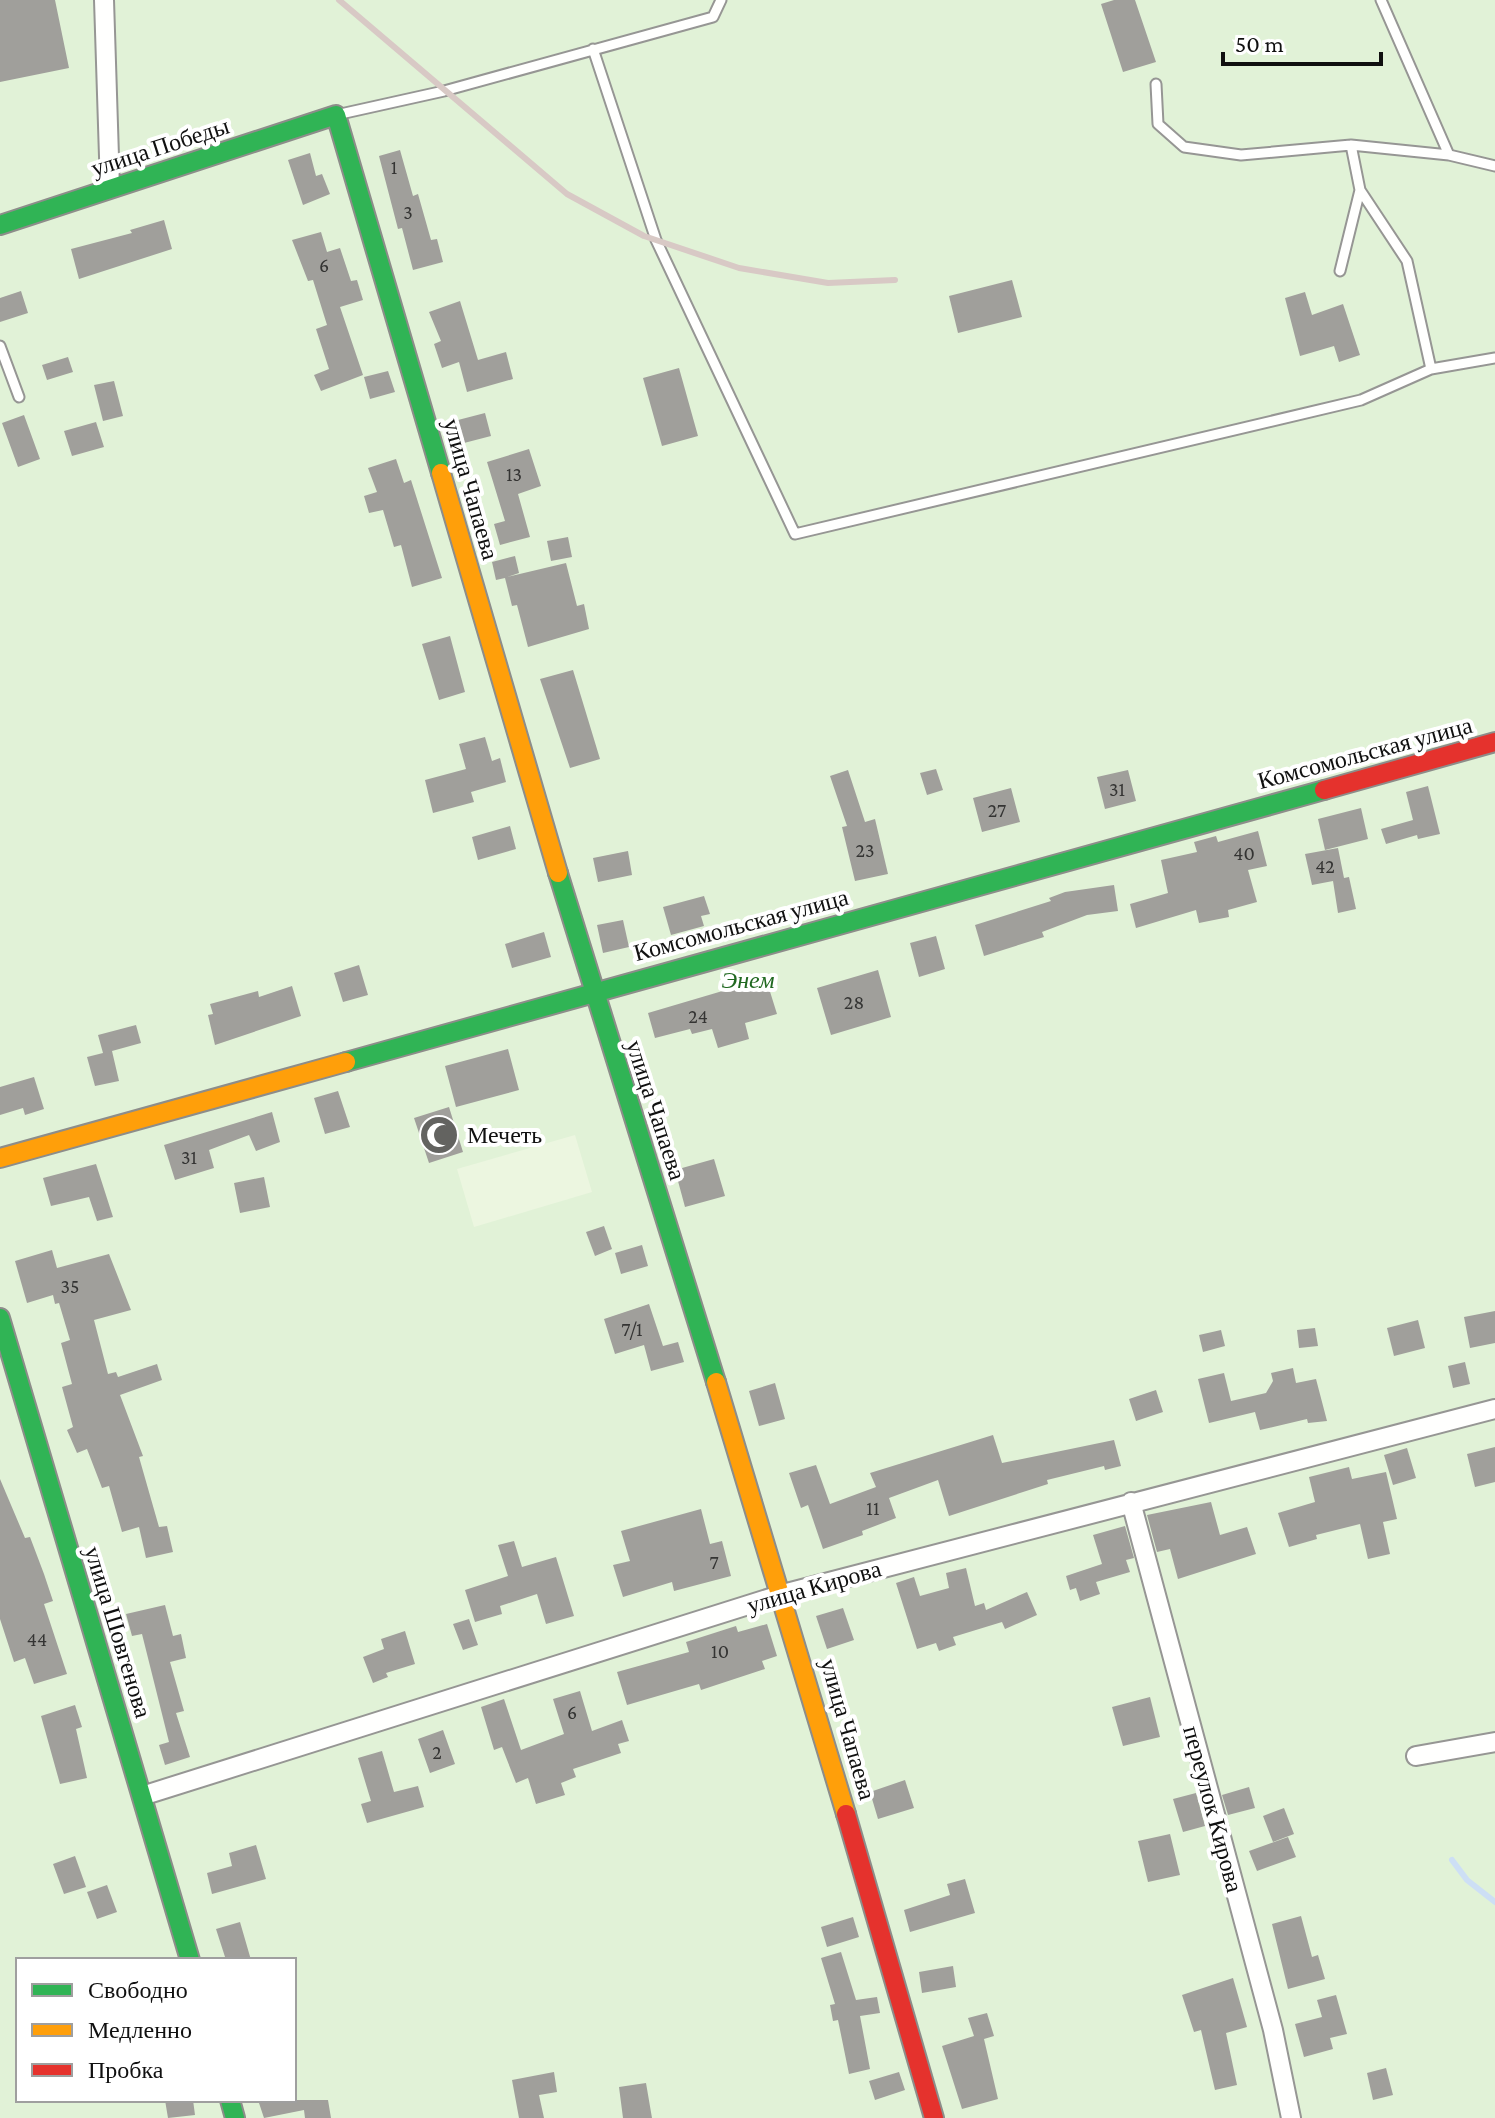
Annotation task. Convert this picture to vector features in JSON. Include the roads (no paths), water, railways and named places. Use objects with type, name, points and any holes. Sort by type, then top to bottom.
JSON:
[{"type":"street","points":[[104,0],[110,188]]},
{"type":"street","name":"улица Победы","points":[[0,225],[336,115]]},
{"type":"street","name":"улица Чапаева","points":[[336,115],[593,991],[783,1594],[934,2118]]},
{"type":"street","name":"Комсомольская улица","points":[[0,1158],[1495,742]]},
{"type":"street","name":"улица Шовгенова","points":[[0,1318],[189,1958]]},
{"type":"street","name":"улица Кирова","points":[[142,1796],[783,1594],[1495,1409]]},
{"type":"street","name":"переулок Кирова","points":[[1131,1502],[1273,2030],[1291,2118]]},
{"type":"street","points":[[1416,1756],[1495,1742]]},
{"type":"lane","points":[[336,115],[444,91],[713,17],[721,0]]},
{"type":"lane","points":[[1381,0],[1449,155]]},
{"type":"lane","points":[[593,49],[656,240],[795,534],[1361,400],[1431,369],[1495,358]]},
{"type":"lane","points":[[1156,84],[1158,124],[1184,147],[1241,155],[1351,145],[1449,155],[1495,166]]},
{"type":"lane","points":[[1351,145],[1360,190],[1407,261],[1431,369]]},
{"type":"lane","points":[[1340,271],[1360,190]]},
{"type":"lane","points":[[0,346],[19,397]]},
{"type":"waterway","points":[[1452,1860],[1467,1880],[1495,1902]]},
{"type":"railway","points":[[339,0],[567,194],[644,236],[739,268],[828,283],[895,280]]},
{"type":"place","name":"Мечеть","points":[[439,1135]]},
{"type":"park label","name":"Энем","points":[[748,980]]}]
